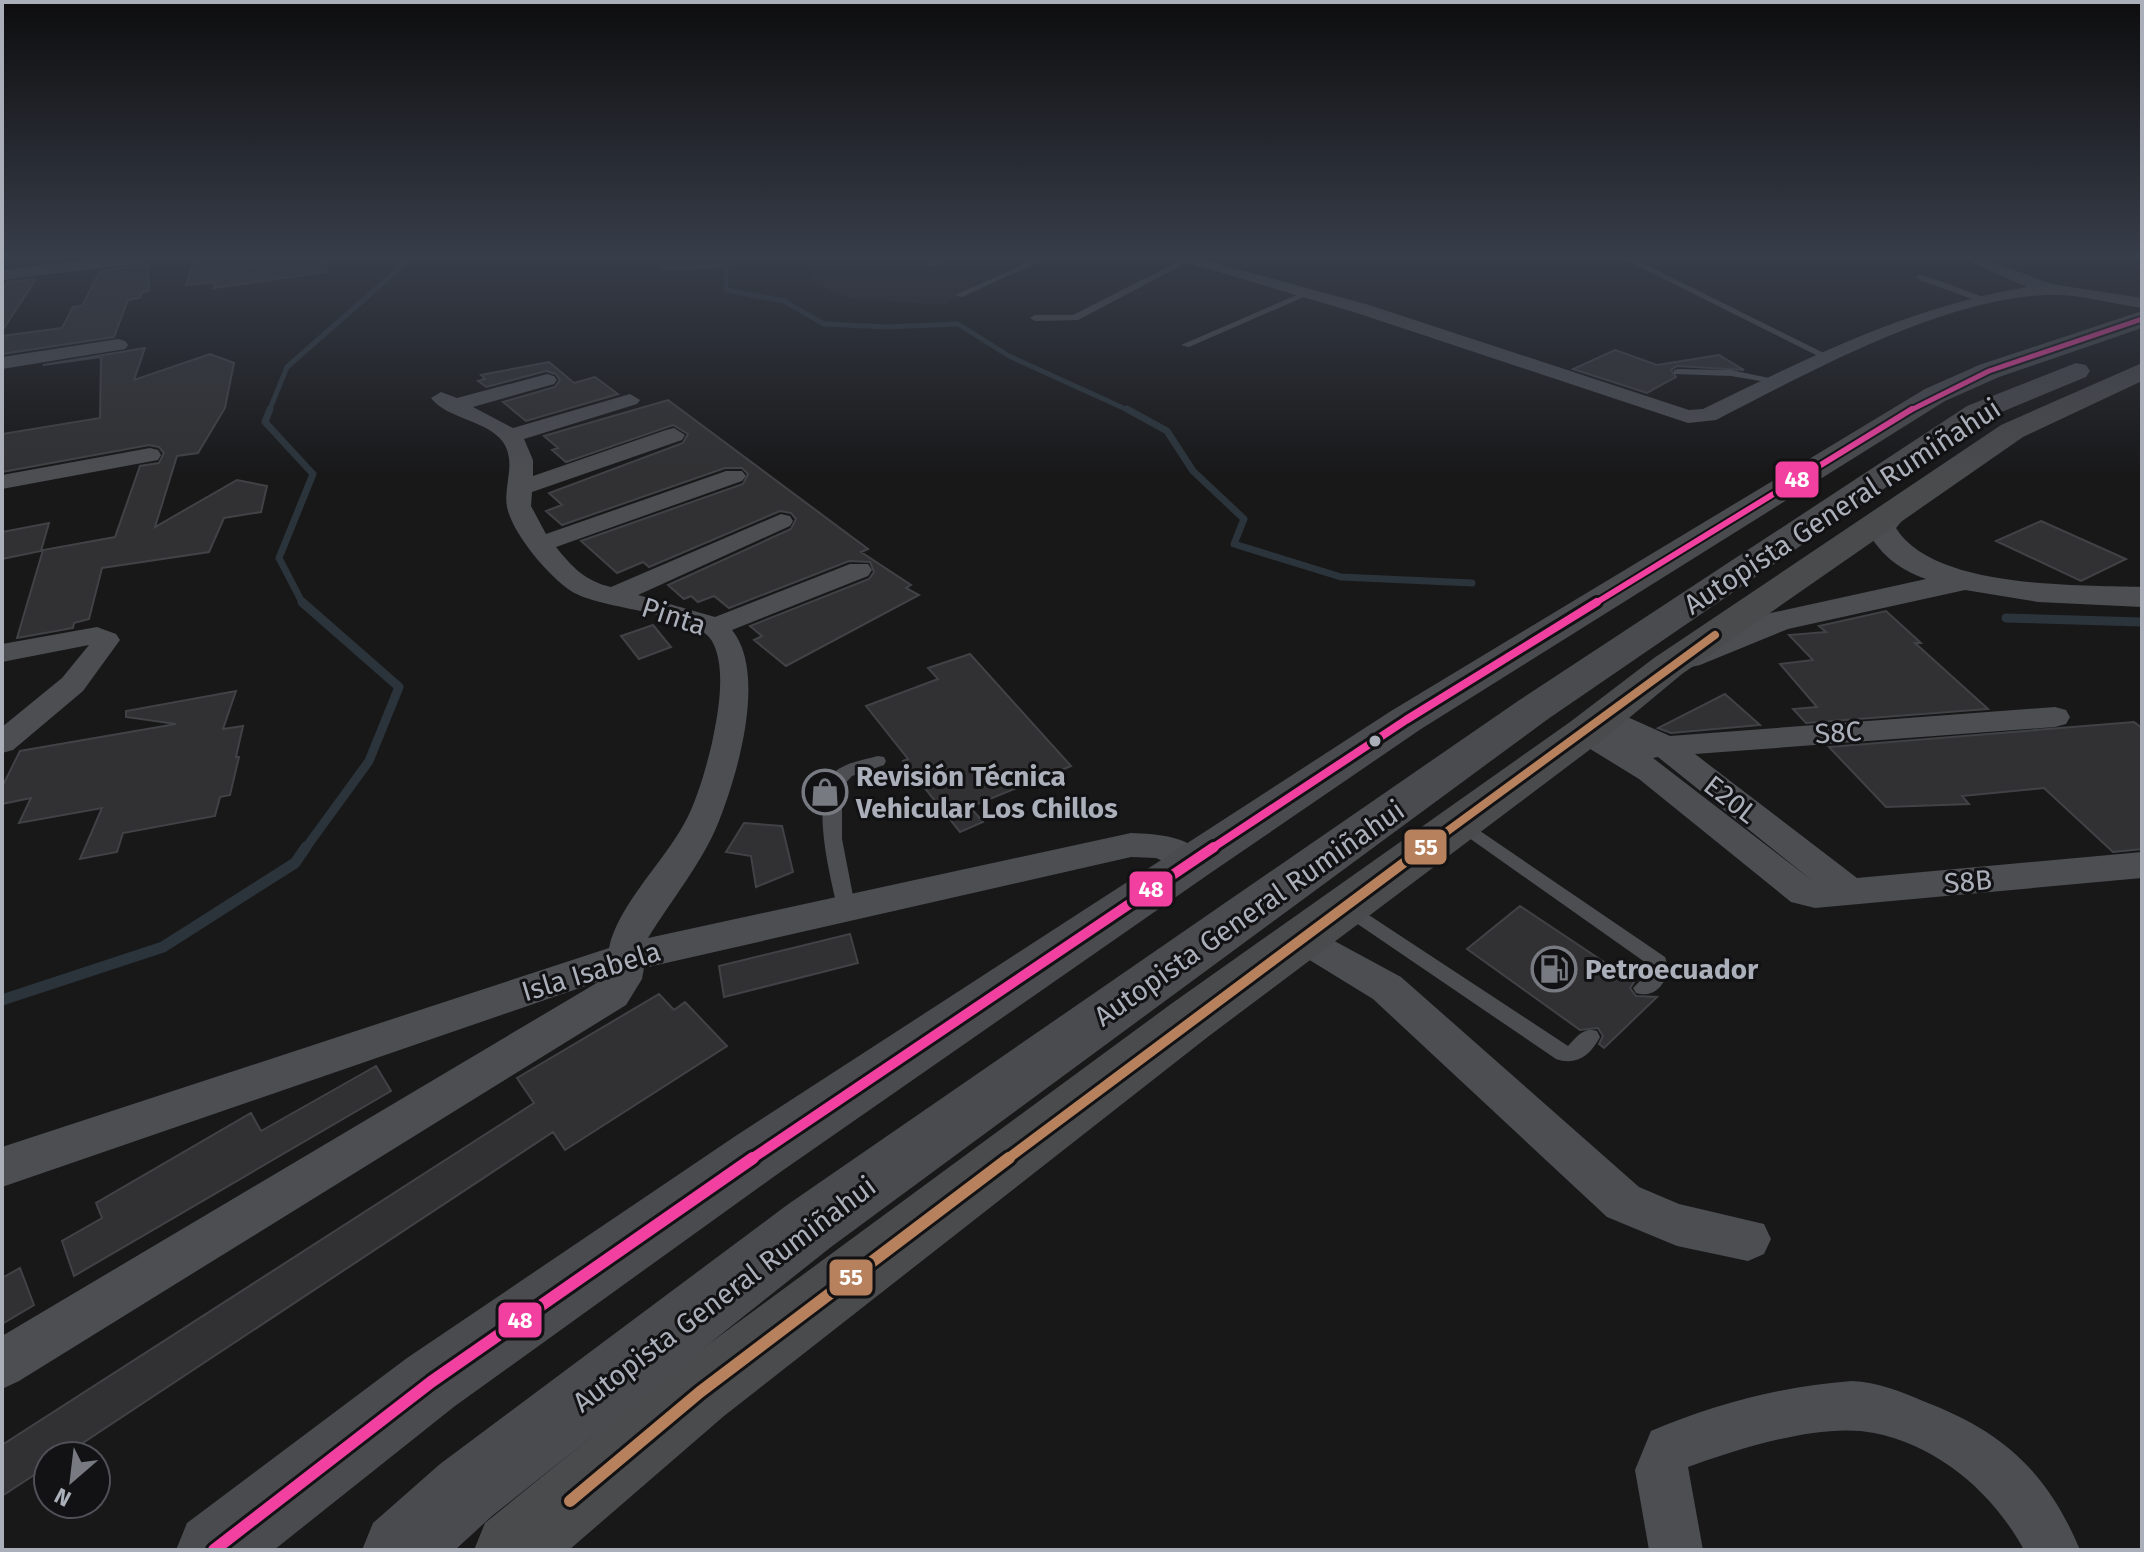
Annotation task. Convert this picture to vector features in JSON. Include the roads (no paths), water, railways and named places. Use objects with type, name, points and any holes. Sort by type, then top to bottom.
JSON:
[{"type":"highway","name":"Autopista General Rumiñahui","points":[[214,1550],[444,1372],[758,1154],[1406,720],[1935,395],[1989,371],[2108,330]]},
{"type":"highway","name":"Autopista General Rumiñahui","points":[[400,1550],[466,1490],[809,1226],[1533,710],[1977,412],[2142,346]]},
{"type":"main road","points":[[512,1550],[712,1382],[1345,906],[1461,823],[1603,733],[1668,666],[2012,431],[2142,371]]},
{"type":"street","points":[[1423,330],[1688,417],[1708,415],[1827,357],[1895,330]]},
{"type":"street","points":[[2,363],[118,345]]},
{"type":"street","points":[[547,380],[449,402],[511,436],[630,400]]},
{"type":"street","points":[[521,488],[674,435]]},
{"type":"street","name":"Pinta","points":[[2,1364],[589,1010],[612,994],[623,979],[630,936],[702,823],[727,743],[735,679],[727,642],[715,627],[691,617],[583,588],[563,573],[538,545],[519,506],[522,460],[511,436]]},
{"type":"street","points":[[2,482],[150,455]]},
{"type":"street","points":[[538,545],[734,476]]},
{"type":"street","points":[[1890,517],[1880,527],[1883,541],[1899,556],[1926,570],[1960,581],[2105,597],[2142,597]]},
{"type":"street","points":[[611,597],[781,521]]},
{"type":"street","points":[[715,627],[859,570]]},
{"type":"street","points":[[1668,666],[1722,641],[1778,621],[1960,581]]},
{"type":"street","points":[[2,653],[97,635],[106,640],[80,682],[2,743]]},
{"type":"street","name":"S8C","points":[[1661,744],[2055,717]]},
{"type":"street","name":"E20L","points":[[1603,733],[1661,744],[1851,892]]},
{"type":"street","name":"E20L","points":[[1603,733],[1794,889]]},
{"type":"street","name":"Isla Isabela","points":[[2,1167],[627,957],[1131,845],[1162,846],[1192,862]]},
{"type":"street","name":"S8B","points":[[1794,889],[1815,895],[2142,865]]},
{"type":"street","points":[[1303,938],[1387,988],[1623,1202],[1677,1225],[1748,1239]]},
{"type":"street","points":[[1676,1550],[1661,1470],[1669,1449],[1703,1433],[1826,1409],[1871,1407],[1937,1431],[1986,1457],[2031,1506],[2053,1550]]},
{"type":"lane","points":[[1186,345],[1220,330]]},
{"type":"lane","points":[[1773,330],[1827,357]]},
{"type":"lane","points":[[1678,372],[1731,373],[1778,381]]},
{"type":"lane","points":[[846,906],[838,874],[830,792],[839,777],[878,761]]},
{"type":"lane","points":[[1461,823],[1658,962],[1659,975],[1643,988]]},
{"type":"lane","points":[[1345,906],[1563,1053],[1572,1055],[1590,1037]]},
{"type":"waterway","points":[[269,411],[287,367],[329,330]]},
{"type":"waterway","points":[[968,330],[1009,356],[1130,411]]},
{"type":"waterway","points":[[270,409],[265,422],[313,474],[279,558],[303,604]]},
{"type":"waterway","points":[[1127,409],[1167,431],[1193,471],[1244,519],[1234,544],[1341,577],[1472,583]]},
{"type":"waterway","points":[[302,602],[399,687],[369,761],[305,849]]},
{"type":"waterway","points":[[2006,618],[2142,622]]},
{"type":"waterway","points":[[2,1000],[163,947],[295,863],[306,847]]},
{"type":"place","name":"Revisión Técnica Vehicular Los Chillos","points":[[825,792]]},
{"type":"place","name":"Petroecuador","points":[[1554,969]]}]
